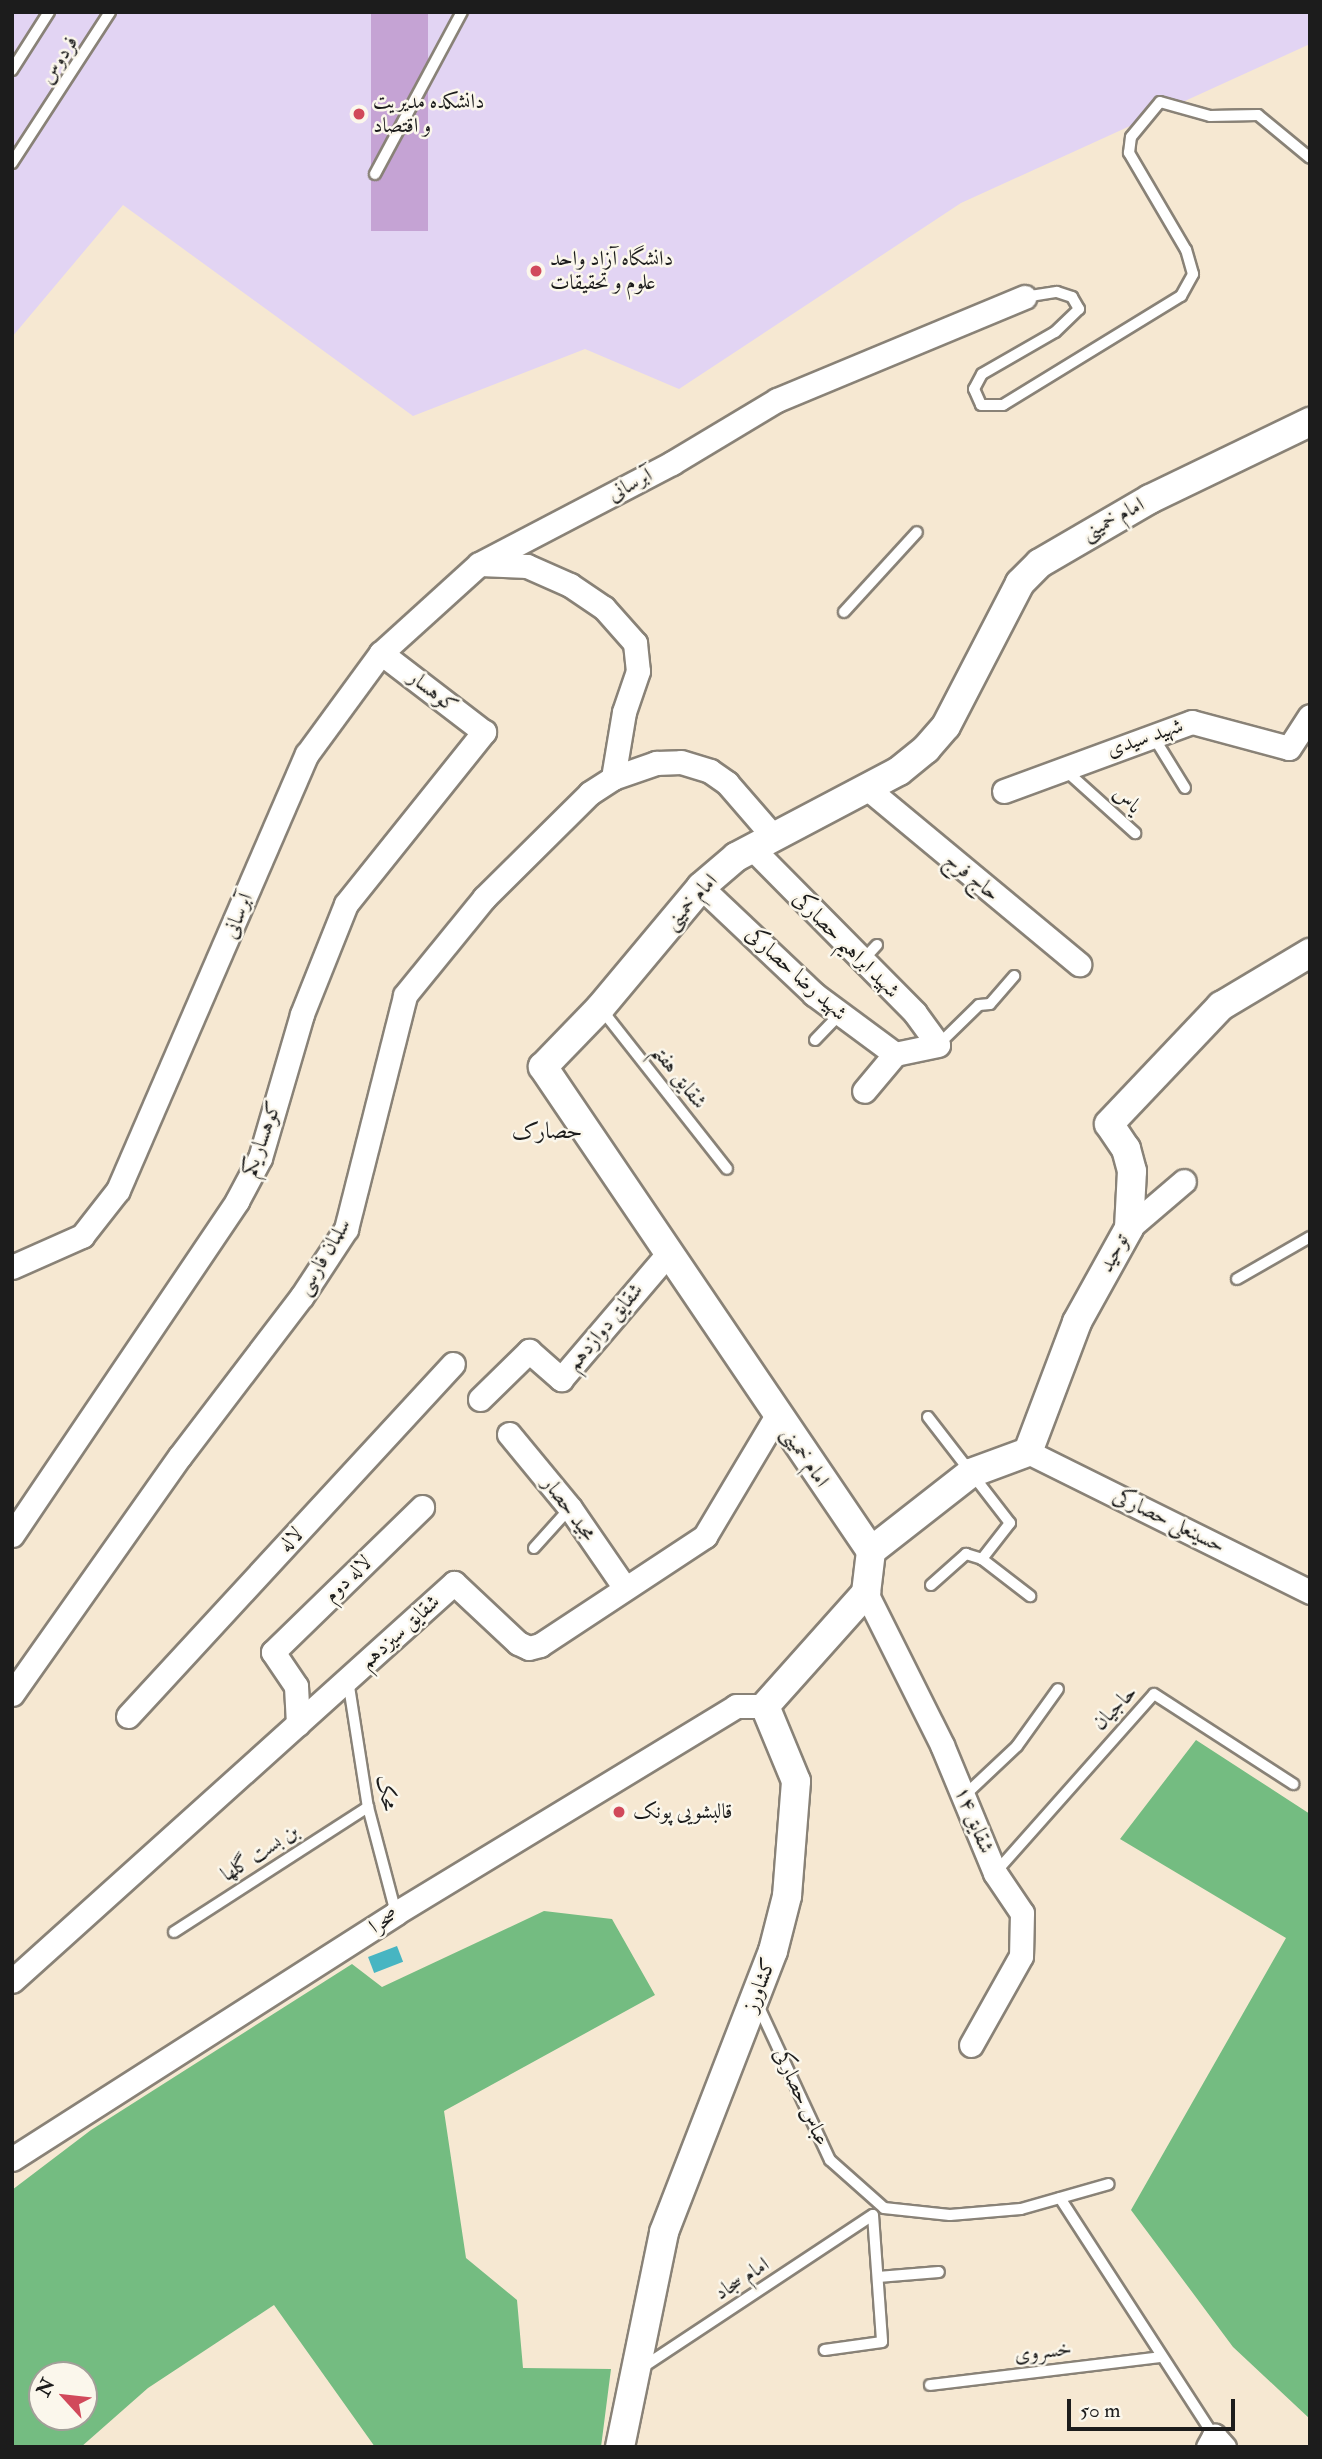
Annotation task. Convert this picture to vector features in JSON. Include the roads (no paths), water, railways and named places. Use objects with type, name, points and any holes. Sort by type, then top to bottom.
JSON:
[{"type":"street","name":"آبرسانی","points":[[12,1267],[82,1236],[118,1190],[307,754],[381,653],[479,564],[672,463],[778,400],[1024,297]]},
{"type":"street","name":"امام خمینی","points":[[871,1551],[542,1068],[600,1008],[701,887],[761,841],[899,771],[946,726],[1001,615],[1020,583],[1040,563],[1150,499],[1310,422]]},
{"type":"street","points":[[479,564],[527,566],[570,585],[604,608],[635,643],[638,671],[624,712],[613,778],[656,763],[681,762],[710,771],[727,783],[761,841]]},
{"type":"street","name":"کوهسار","points":[[381,653],[484,732]]},
{"type":"street","name":"شهید سیدی","points":[[1004,790],[1192,722],[1289,748],[1310,716]]},
{"type":"street","name":"کوهسار یکم","points":[[12,1535],[249,1179],[260,1157],[302,1014],[346,904],[484,732]]},
{"type":"street","name":"سلمان فارسی","points":[[12,1694],[180,1456],[302,1296],[346,1228],[405,995],[484,898],[554,824],[613,778]]},
{"type":"street","name":"حاج فرج","points":[[867,788],[1079,964]]},
{"type":"street","name":"شهید ابراهیم حصارکی","points":[[761,841],[860,962],[915,1013],[938,1045]]},
{"type":"street","name":"شهید رضا حصارکی","points":[[701,887],[839,1015],[895,1054]]},
{"type":"street","name":"توحید","points":[[1028,1452],[1077,1322],[1129,1228],[1132,1171],[1126,1149],[1109,1124],[1221,1006],[1310,953]]},
{"type":"street","points":[[864,1091],[895,1054],[938,1045]]},
{"type":"street","points":[[1129,1228],[1184,1181]]},
{"type":"street","name":"شقایق دوازدهم","points":[[480,1399],[529,1351],[561,1379],[667,1255]]},
{"type":"street","name":"لاله","points":[[128,1716],[453,1364]]},
{"type":"street","name":"شقایق سیزدهم","points":[[12,1981],[454,1583],[529,1648],[540,1646],[705,1536],[777,1415]]},
{"type":"street","name":"مجید حصار","points":[[509,1434],[570,1508],[625,1588]]},
{"type":"street","points":[[765,1706],[866,1593],[871,1551],[971,1473],[1028,1452]]},
{"type":"street","name":"حسینعلی حصارکی","points":[[1028,1452],[1310,1592]]},
{"type":"street","name":"لاله دوم","points":[[298,1724],[296,1686],[273,1652],[422,1507]]},
{"type":"street","name":"شقایق ۱۴","points":[[866,1593],[965,1795],[995,1873],[1022,1913],[1021,1955],[971,2045]]},
{"type":"street","name":"صحرا","points":[[12,2159],[396,1913],[736,1706],[765,1706]]},
{"type":"street","name":"کشاورز","points":[[620,2447],[632,2374],[664,2232],[773,1951],[787,1896],[796,1781],[765,1706]]},
{"type":"lane","name":"فردوس","points":[[12,71],[49,12]]},
{"type":"lane","name":"فردوس","points":[[12,163],[110,12]]},
{"type":"lane","points":[[375,174],[462,12]]},
{"type":"lane","points":[[1024,297],[1057,292],[1072,297],[1079,309],[1055,332],[982,374],[974,389],[981,405],[1003,405],[1181,296],[1194,274],[1186,250],[1129,153],[1131,137],[1160,102],[1210,116],[1258,115],[1310,158]]},
{"type":"lane","points":[[844,612],[917,532]]},
{"type":"lane","points":[[1153,736],[1185,788]]},
{"type":"lane","name":"یاس","points":[[1062,767],[1135,833]]},
{"type":"lane","points":[[860,962],[877,945]]},
{"type":"lane","points":[[938,1045],[979,1004],[990,1004],[1014,976]]},
{"type":"lane","name":"شقایق هفتم","points":[[600,1008],[727,1169]]},
{"type":"lane","points":[[815,1040],[839,1015]]},
{"type":"lane","points":[[1237,1279],[1310,1237]]},
{"type":"lane","points":[[928,1416],[1010,1523],[982,1559]]},
{"type":"lane","points":[[534,1548],[570,1508]]},
{"type":"lane","points":[[931,1585],[966,1554],[982,1559],[1030,1597]]},
{"type":"lane","name":"محک","points":[[348,1679],[368,1807],[396,1913]]},
{"type":"lane","points":[[965,1795],[1017,1746],[1058,1689]]},
{"type":"lane","name":"حاجیان","points":[[995,1873],[1153,1694],[1293,1784]]},
{"type":"lane","name":"بن بست گلها","points":[[174,1932],[368,1807]]},
{"type":"lane","name":"عباس حصارکی","points":[[755,1997],[830,2160],[884,2208],[950,2215],[1021,2209],[1109,2184]]},
{"type":"lane","points":[[1060,2198],[1215,2443]]},
{"type":"lane","name":"امام سجاد","points":[[632,2374],[873,2215],[878,2277]]},
{"type":"lane","points":[[825,2350],[882,2342],[878,2277],[939,2272]]},
{"type":"lane","name":"خسروی","points":[[930,2385],[1161,2357]]},
{"type":"water","points":[[397,1946],[403,1962],[374,1973],[368,1957]]},
{"type":"place","name":"دانشکده مدیریت و اقتصاد","points":[[359,114]]},
{"type":"place","name":"دانشگاه آزاد واحد علوم و تحقیقات","points":[[536,271]]},
{"type":"place","name":"قالبشویی پونک","points":[[619,1812]]},
{"type":"district","name":"حصارک","points":[[547,1131]]}]
